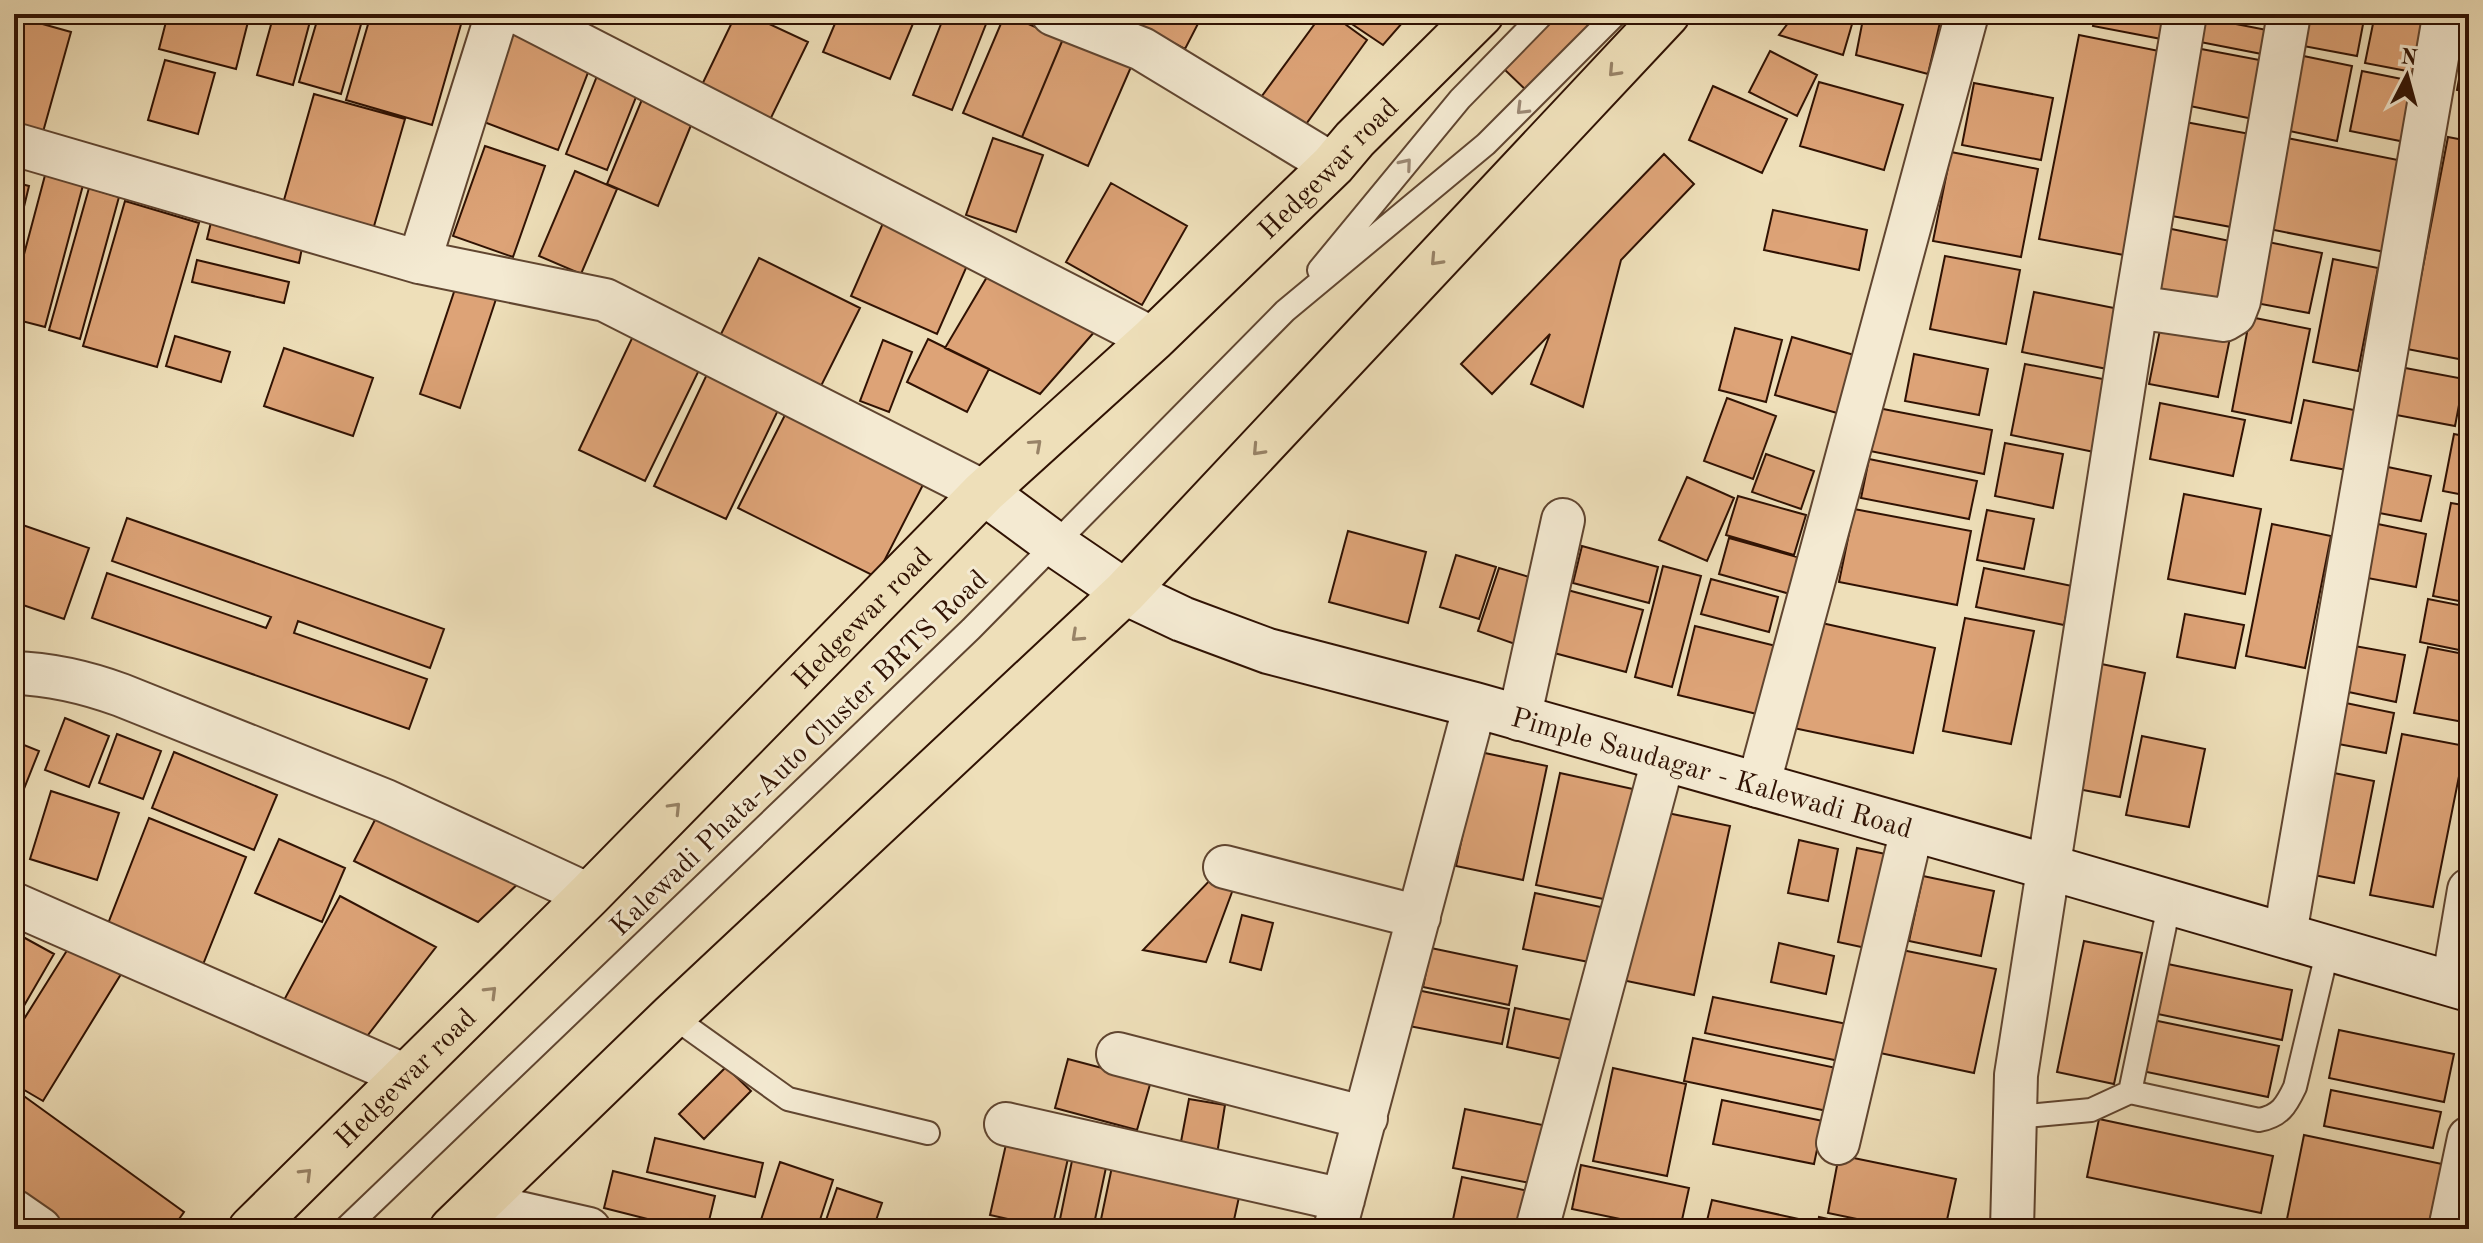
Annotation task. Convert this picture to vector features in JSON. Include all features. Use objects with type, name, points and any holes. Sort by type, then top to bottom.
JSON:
[{"type":"main road","name":"Hedgewar road","points":[[251,1229],[589,895],[984,492],[1153,339],[1333,165],[1355,139],[1481,14]]},
{"type":"main road","points":[[466,1217],[672,1016],[1125,592],[1667,14]]},
{"type":"main road","name":"Pimple Saudagar - Kalewadi Road","points":[[984,492],[1125,592],[1182,619],[1268,651],[1475,705],[2461,986]]},
{"type":"street","points":[[419,262],[497,14]]},
{"type":"street","points":[[521,14],[1153,339]]},
{"type":"street","points":[[1053,14],[1142,49],[1333,165]]},
{"type":"street","points":[[1758,786],[1967,14]]},
{"type":"street","points":[[2012,1229],[2016,1075],[2185,14]]},
{"type":"street","points":[[2136,307],[2224,320],[2234,314],[2239,301],[2289,14]]},
{"type":"street","points":[[2285,934],[2443,23]]},
{"type":"street","points":[[14,144],[419,262],[605,300],[984,492]]},
{"type":"street","points":[[1519,719],[1563,520]]},
{"type":"street","points":[[14,673],[30,673],[96,686],[121,695],[386,801],[589,895]]},
{"type":"street","points":[[1006,1124],[1339,1215],[1475,705]]},
{"type":"street","points":[[1537,1229],[1663,760]]},
{"type":"street","points":[[1838,1143],[1912,829]]},
{"type":"street","points":[[1225,867],[1419,917]]},
{"type":"street","points":[[2461,986],[2469,890]]},
{"type":"street","points":[[14,904],[406,1076]]},
{"type":"street","points":[[1118,1054],[1366,1118]]},
{"type":"street","points":[[2450,1229],[2469,1138]]},
{"type":"street","points":[[14,1211],[40,1229]]},
{"type":"street","points":[[466,1217],[589,1229]]},
{"type":"lane","name":"Kalewadi Phata-Auto Cluster BRTS Road","points":[[1285,311],[1460,99],[1543,14]]},
{"type":"lane","name":"Kalewadi Phata-Auto Cluster BRTS Road","points":[[345,1229],[971,629],[1285,311],[1486,144],[1616,14]]},
{"type":"lane","points":[[2130,1092],[2170,901]]},
{"type":"lane","points":[[2015,1117],[2091,1110],[2130,1092],[2259,1120],[2273,1118],[2286,1107],[2295,1087],[2328,949]]},
{"type":"lane","points":[[672,1016],[788,1099],[928,1133]]},
{"type":"building","points":[[168,14],[250,14],[236,69],[159,49]]},
{"type":"building","points":[[274,14],[312,14],[293,85],[257,75]]},
{"type":"building","points":[[319,14],[364,14],[341,94],[299,82]]},
{"type":"building","points":[[371,14],[464,14],[432,125],[346,100]]},
{"type":"building","points":[[736,14],[748,14],[808,42],[767,126],[698,93]]},
{"type":"building","points":[[839,14],[917,14],[890,79],[823,52]]},
{"type":"building","points":[[945,14],[990,14],[952,110],[913,95]]},
{"type":"building","points":[[1005,14],[1063,39],[1022,137],[963,113]]},
{"type":"building","points":[[1127,14],[1203,14],[1185,49],[1125,18]]},
{"type":"building","points":[[1322,14],[1331,14],[1367,40],[1301,131],[1259,100]]},
{"type":"building","points":[[1337,14],[1410,14],[1383,45]]},
{"type":"building","points":[[1557,14],[1607,14],[1530,94],[1504,69]]},
{"type":"building","points":[[1795,14],[1855,14],[1843,55],[1779,35]]},
{"type":"building","points":[[1864,14],[1942,14],[1928,74],[1856,55]]},
{"type":"building","points":[[2095,14],[2183,14],[2177,42],[2093,26]]},
{"type":"building","points":[[2304,14],[2365,14],[2357,56],[2298,45]]},
{"type":"building","points":[[2375,14],[2432,14],[2428,75],[2365,63]]},
{"type":"building","points":[[14,16],[71,32],[41,139],[14,132]]},
{"type":"building","points":[[2200,17],[2277,32],[2272,56],[2195,41]]},
{"type":"building","points":[[512,25],[594,57],[558,150],[476,119]]},
{"type":"building","points":[[2469,27],[2469,92],[2457,90]]},
{"type":"building","points":[[2079,35],[2169,53],[2129,256],[2039,239]]},
{"type":"building","points":[[1063,39],[1131,67],[1088,166],[1022,137]]},
{"type":"building","points":[[2196,48],[2270,62],[2258,120],[2185,105]]},
{"type":"building","points":[[1770,51],[1817,75],[1797,116],[1749,92]]},
{"type":"building","points":[[2289,53],[2352,66],[2337,141],[2275,128]]},
{"type":"building","points":[[165,60],[215,73],[198,134],[148,120]]},
{"type":"building","points":[[599,71],[640,87],[607,170],[566,154]]},
{"type":"building","points":[[2362,71],[2427,84],[2415,144],[2350,131]]},
{"type":"building","points":[[1819,82],[1903,105],[1884,170],[1800,146]]},
{"type":"building","points":[[1974,83],[2053,98],[2041,160],[1962,145]]},
{"type":"building","points":[[1713,86],[1787,119],[1762,173],[1689,140]]},
{"type":"building","points":[[314,94],[405,119],[372,233],[282,207]]},
{"type":"building","points":[[643,97],[694,118],[658,206],[607,184]]},
{"type":"building","points":[[2180,121],[2250,134],[2231,227],[2161,214]]},
{"type":"building","points":[[2448,137],[2469,141],[2469,334],[2464,360],[2407,349]]},
{"type":"building","points":[[993,138],[1043,155],[1016,232],[966,215]]},
{"type":"building","points":[[2287,138],[2413,163],[2395,254],[2269,229]]},
{"type":"building","points":[[485,146],[545,166],[513,257],[453,236]]},
{"type":"building","points":[[1951,152],[2038,169],[2021,257],[1933,241]]},
{"type":"building","points":[[1664,154],[1694,184],[1621,260],[1583,407],[1531,384],[1550,334],[1492,394],[1461,364]]},
{"type":"building","points":[[48,164],[86,174],[45,327],[14,319],[14,292]]},
{"type":"building","points":[[575,171],[617,189],[581,274],[539,256]]},
{"type":"building","points":[[14,182],[29,186],[14,248]]},
{"type":"building","points":[[1111,183],[1187,226],[1142,305],[1066,262]]},
{"type":"building","points":[[89,188],[119,197],[80,339],[49,330]]},
{"type":"building","points":[[125,201],[199,223],[157,367],[83,346]]},
{"type":"building","points":[[1773,210],[1867,230],[1859,270],[1764,250]]},
{"type":"building","points":[[887,214],[973,252],[937,334],[851,296]]},
{"type":"building","points":[[212,218],[303,243],[299,263],[207,239]]},
{"type":"building","points":[[2157,226],[2230,241],[2216,312],[2143,297]]},
{"type":"building","points":[[2258,240],[2322,253],[2309,313],[2245,301]]},
{"type":"building","points":[[1945,256],[2020,270],[2006,344],[1930,329]]},
{"type":"building","points":[[759,258],[860,308],[821,386],[720,336]]},
{"type":"building","points":[[2333,259],[2378,268],[2358,371],[2313,362]]},
{"type":"building","points":[[197,260],[289,282],[284,303],[192,282]]},
{"type":"building","points":[[994,271],[1103,322],[1040,394],[945,348],[987,277]]},
{"type":"building","points":[[459,277],[499,290],[460,408],[420,394]]},
{"type":"building","points":[[2034,292],[2129,311],[2117,371],[2022,352]]},
{"type":"building","points":[[2163,315],[2232,328],[2218,397],[2149,384]]},
{"type":"building","points":[[2250,317],[2310,329],[2291,423],[2232,411]]},
{"type":"building","points":[[1735,328],[1782,340],[1766,402],[1719,390]]},
{"type":"building","points":[[635,332],[702,364],[645,481],[579,450]]},
{"type":"building","points":[[175,336],[230,352],[221,382],[166,366]]},
{"type":"building","points":[[1792,337],[1854,355],[1837,413],[1775,395]]},
{"type":"building","points":[[928,339],[989,369],[967,412],[907,382]]},
{"type":"building","points":[[883,340],[912,352],[889,412],[860,401]]},
{"type":"building","points":[[284,348],[373,378],[353,436],[264,406]]},
{"type":"building","points":[[1914,354],[1988,369],[1979,415],[1905,401]]},
{"type":"building","points":[[2025,364],[2113,381],[2099,453],[2011,435]]},
{"type":"building","points":[[2400,367],[2464,379],[2455,426],[2391,414]]},
{"type":"building","points":[[709,370],[781,404],[726,519],[654,486]]},
{"type":"building","points":[[1727,398],[1776,416],[1753,479],[1704,461]]},
{"type":"building","points":[[2304,400],[2359,411],[2347,470],[2291,460]]},
{"type":"building","points":[[791,403],[929,473],[876,577],[738,508]]},
{"type":"building","points":[[2160,403],[2245,420],[2233,476],[2150,459]]},
{"type":"building","points":[[1878,408],[1992,430],[1984,474],[1870,451]]},
{"type":"building","points":[[2454,434],[2469,437],[2469,496],[2443,491]]},
{"type":"building","points":[[2005,443],[2063,454],[2053,508],[1995,496]]},
{"type":"building","points":[[1766,454],[1814,471],[1801,509],[1752,492]]},
{"type":"building","points":[[1869,459],[1977,481],[1969,519],[1861,498]]},
{"type":"building","points":[[2383,466],[2431,476],[2421,521],[2374,512]]},
{"type":"building","points":[[1687,477],[1734,498],[1707,561],[1659,540]]},
{"type":"building","points":[[2184,494],[2261,509],[2245,594],[2168,579]]},
{"type":"building","points":[[1738,496],[1806,515],[1794,555],[1726,535]]},
{"type":"building","points":[[2451,503],[2469,506],[2469,603],[2433,596]]},
{"type":"building","points":[[1854,509],[1971,531],[1957,605],[1839,582]]},
{"type":"building","points":[[1987,510],[2034,519],[2024,569],[1977,560]]},
{"type":"building","points":[[127,518],[444,629],[430,668],[298,621],[294,633],[427,679],[409,729],[92,618],[107,573],[266,628],[271,617],[112,561]]},
{"type":"building","points":[[14,522],[89,548],[64,619],[14,602]]},
{"type":"building","points":[[2373,523],[2426,534],[2416,587],[2362,577]]},
{"type":"building","points":[[2272,524],[2331,536],[2305,668],[2246,656]]},
{"type":"building","points":[[1348,531],[1426,552],[1408,623],[1329,602]]},
{"type":"building","points":[[1729,538],[1808,560],[1797,596],[1719,574]]},
{"type":"building","points":[[1582,546],[1658,567],[1649,603],[1573,583]]},
{"type":"building","points":[[1456,555],[1496,567],[1479,619],[1440,607]]},
{"type":"building","points":[[1663,566],[1701,576],[1672,687],[1635,677]]},
{"type":"building","points":[[1499,568],[1536,579],[1515,644],[1478,631]]},
{"type":"building","points":[[1984,568],[2072,586],[2064,625],[1976,607]]},
{"type":"building","points":[[1711,579],[1778,597],[1769,632],[1701,614]]},
{"type":"building","points":[[1556,587],[1643,610],[1626,672],[1539,649]]},
{"type":"building","points":[[2428,599],[2469,607],[2469,652],[2420,642]]},
{"type":"building","points":[[2185,614],[2244,625],[2235,668],[2177,657]]},
{"type":"building","points":[[1965,618],[2034,631],[2011,744],[1943,731]]},
{"type":"building","points":[[1808,620],[1935,648],[1913,753],[1784,726]]},
{"type":"building","points":[[1695,626],[1776,646],[1761,715],[1678,695]]},
{"type":"building","points":[[2349,645],[2405,655],[2396,702],[2339,690]]},
{"type":"building","points":[[2428,647],[2469,655],[2469,723],[2414,713]]},
{"type":"building","points":[[2087,661],[2145,673],[2120,797],[2062,786]]},
{"type":"building","points":[[2341,702],[2394,713],[2386,753],[2333,743]]},
{"type":"building","points":[[65,718],[109,736],[89,787],[45,770]]},
{"type":"building","points":[[117,734],[161,751],[143,799],[99,783]]},
{"type":"building","points":[[2402,734],[2465,746],[2433,907],[2370,895]]},
{"type":"building","points":[[2142,736],[2205,749],[2189,827],[2126,815]]},
{"type":"building","points":[[14,741],[39,751],[14,814]]},
{"type":"building","points":[[174,752],[277,795],[254,850],[152,808]]},
{"type":"building","points":[[1480,752],[1547,766],[1523,880],[1456,866]]},
{"type":"building","points":[[2319,770],[2374,781],[2354,883],[2299,872]]},
{"type":"building","points":[[1560,773],[1642,791],[1618,902],[1536,885]]},
{"type":"building","points":[[51,791],[119,813],[97,880],[30,859]]},
{"type":"building","points":[[381,808],[526,876],[478,922],[354,861]]},
{"type":"building","points":[[1658,811],[1730,826],[1694,995],[1622,980]]},
{"type":"building","points":[[149,818],[246,857],[200,972],[104,934]]},
{"type":"building","points":[[279,839],[345,868],[322,922],[255,893]]},
{"type":"building","points":[[1799,840],[1838,849],[1828,901],[1788,893]]},
{"type":"building","points":[[1857,848],[1900,857],[1880,951],[1838,942]]},
{"type":"building","points":[[1923,876],[1994,891],[1981,956],[1909,941]]},
{"type":"building","points":[[1212,878],[1235,884],[1206,962],[1143,950]]},
{"type":"building","points":[[1535,893],[1610,909],[1599,964],[1523,949]]},
{"type":"building","points":[[340,896],[436,947],[361,1044],[283,1002]]},
{"type":"building","points":[[1242,915],[1273,923],[1261,970],[1230,962]]},
{"type":"building","points":[[14,932],[54,954],[14,1023]]},
{"type":"building","points":[[76,936],[126,966],[43,1101],[14,1084],[14,1035]]},
{"type":"building","points":[[2084,941],[2142,953],[2114,1084],[2057,1072]]},
{"type":"building","points":[[1779,943],[1834,956],[1826,994],[1771,982]]},
{"type":"building","points":[[1431,948],[1517,966],[1509,1005],[1423,987]]},
{"type":"building","points":[[1902,950],[1996,969],[1974,1073],[1880,1053]]},
{"type":"building","points":[[2163,963],[2292,990],[2282,1040],[2153,1013]]},
{"type":"building","points":[[1417,990],[1509,1009],[1502,1044],[1409,1026]]},
{"type":"building","points":[[1713,997],[1852,1025],[1844,1062],[1705,1033]]},
{"type":"building","points":[[1515,1008],[1590,1024],[1581,1063],[1507,1047]]},
{"type":"building","points":[[2153,1020],[2279,1046],[2268,1097],[2142,1071]]},
{"type":"building","points":[[2339,1030],[2454,1054],[2444,1102],[2329,1078]]},
{"type":"building","points":[[1693,1038],[1841,1069],[1832,1112],[1684,1081]]},
{"type":"building","points":[[1068,1059],[1151,1081],[1137,1130],[1055,1108]]},
{"type":"building","points":[[726,1067],[751,1091],[704,1139],[679,1114]]},
{"type":"building","points":[[1613,1068],[1686,1084],[1667,1176],[1593,1161]]},
{"type":"building","points":[[2331,1090],[2441,1112],[2433,1148],[2324,1126]]},
{"type":"building","points":[[21,1094],[184,1212],[172,1229],[67,1229],[14,1191],[14,1103]]},
{"type":"building","points":[[1189,1099],[1225,1105],[1217,1154],[1180,1147]]},
{"type":"building","points":[[1722,1100],[1823,1121],[1814,1164],[1713,1144]]},
{"type":"building","points":[[1465,1109],[1557,1128],[1545,1186],[1453,1168]]},
{"type":"building","points":[[2099,1119],[2273,1156],[2261,1213],[2087,1177]]},
{"type":"building","points":[[2304,1135],[2442,1164],[2428,1229],[2285,1229]]},
{"type":"building","points":[[655,1138],[763,1163],[755,1197],[647,1172]]},
{"type":"building","points":[[1007,1140],[1069,1154],[1052,1229],[990,1215]]},
{"type":"building","points":[[1074,1151],[1108,1158],[1093,1229],[1058,1229]]},
{"type":"building","points":[[1839,1155],[1956,1179],[1945,1229],[1905,1229],[1828,1213]]},
{"type":"building","points":[[780,1162],[833,1180],[817,1229],[758,1229]]},
{"type":"building","points":[[1113,1162],[1241,1188],[1232,1229],[1099,1229]]},
{"type":"building","points":[[1581,1165],[1689,1188],[1680,1229],[1572,1209]]},
{"type":"building","points":[[613,1171],[715,1196],[707,1229],[687,1229],[604,1208]]},
{"type":"building","points":[[1462,1177],[1533,1192],[1525,1229],[1451,1229]]},
{"type":"building","points":[[837,1188],[882,1203],[873,1229],[823,1229]]},
{"type":"building","points":[[1712,1200],[1808,1221],[1806,1229],[1705,1229]]},
{"type":"building","points":[[1819,1217],[1875,1229],[1817,1229]]},
{"type":"building","points":[[1615,1221],[1655,1229],[1613,1229]]}]
